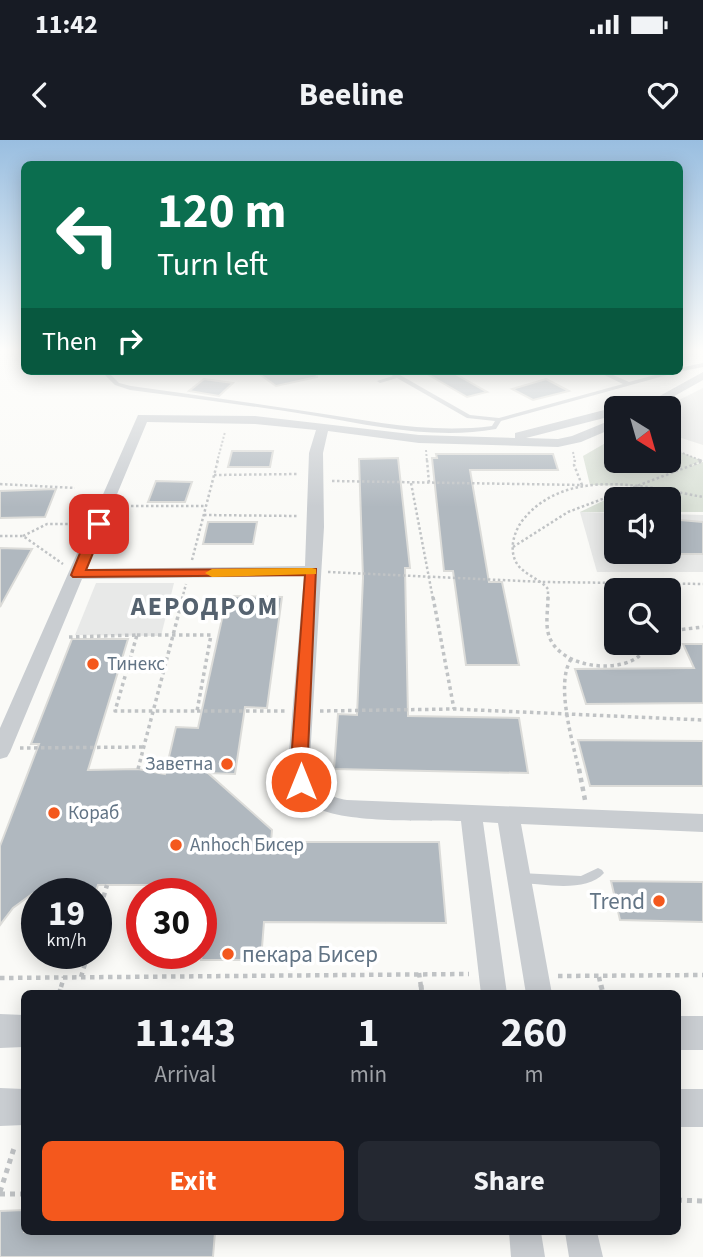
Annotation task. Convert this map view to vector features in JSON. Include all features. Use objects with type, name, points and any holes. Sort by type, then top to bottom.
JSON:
[{"type":"street","points":[[488,442],[604,414]]},
{"type":"street","points":[[1,750],[78,575],[142,418],[228,419],[322,433],[363,443],[422,440],[564,442],[604,427]]},
{"type":"street","points":[[322,433],[316,453],[317,516],[298,775],[303,788],[311,796],[337,807],[703,823]]},
{"type":"street","points":[[78,575],[312,571]]},
{"type":"street","points":[[471,813],[493,990]]},
{"type":"street","points":[[508,815],[519,878],[546,985]]},
{"type":"street","points":[[0,1031],[21,1031]]},
{"type":"street","points":[[681,1033],[703,1032]]},
{"type":"street","points":[[0,1107],[21,1107]]},
{"type":"street","points":[[681,1108],[703,1108]]},
{"type":"street","points":[[525,1235],[528,1257]]},
{"type":"street","points":[[582,1235],[586,1257]]},
{"type":"lane","points":[[233,403],[442,431],[494,428],[499,420]]},
{"type":"lane","points":[[446,403],[469,416],[499,420],[559,403]]},
{"type":"lane","points":[[519,878],[582,881],[597,873]]},
{"type":"path","points":[[138,769],[228,419]]},
{"type":"path","points":[[422,440],[429,483]]},
{"type":"path","points":[[564,442],[575,454],[574,465],[582,485]]},
{"type":"path","points":[[681,452],[703,461]]},
{"type":"path","points":[[513,547],[568,512],[703,461]]},
{"type":"path","points":[[214,475],[317,477],[411,483],[636,485],[703,497]]},
{"type":"path","points":[[411,483],[454,709]]},
{"type":"path","points":[[0,484],[75,488]]},
{"type":"path","points":[[582,485],[552,494],[541,501],[518,527],[513,539],[514,559],[523,571],[544,582],[548,589],[549,636],[555,647],[571,659],[583,663],[626,663],[639,655]]},
{"type":"path","points":[[106,506],[206,506]]},
{"type":"path","points":[[204,515],[317,516]]},
{"type":"path","points":[[0,537],[23,536],[47,524],[99,524]]},
{"type":"path","points":[[23,536],[78,575]]},
{"type":"path","points":[[312,571],[544,582],[703,584]]},
{"type":"path","points":[[681,630],[703,627]]},
{"type":"path","points":[[136,635],[115,711],[454,709],[703,720]]},
{"type":"path","points":[[50,637],[211,635],[197,712]]},
{"type":"path","points":[[571,659],[565,668],[567,714],[589,818]]},
{"type":"path","points":[[1,750],[144,747]]},
{"type":"path","points":[[81,977],[83,969]]},
{"type":"path","points":[[419,973],[421,990]]},
{"type":"path","points":[[0,978],[475,974]]},
{"type":"path","points":[[546,985],[599,977],[703,975]]},
{"type":"path","points":[[60,990],[64,977]]},
{"type":"path","points":[[599,977],[602,990]]},
{"type":"path","points":[[15,1146],[0,1193],[21,1194]]},
{"type":"path","points":[[681,1200],[703,1201]]},
{"type":"shaded area","points":[[681,403],[703,403],[703,445],[681,438]]},
{"type":"shaded area","points":[[604,444],[604,473],[681,473],[681,452],[702,461],[687,467],[703,462],[703,512],[681,512],[681,487],[590,485],[583,456]]},
{"type":"shaded area","points":[[604,500],[604,512],[580,512]]},
{"type":"shaded area","points":[[580,512],[604,513],[604,564],[681,564],[681,514],[703,515],[703,572],[597,572]]},
{"type":"shaded area","points":[[96,583],[174,583],[161,636],[75,635]]},
{"type":"building","points":[[232,451],[273,451],[270,467],[228,467]]},
{"type":"building","points":[[436,454],[553,454],[558,470],[470,470],[489,582],[502,582],[519,665],[466,665],[453,571],[444,571],[432,458],[437,458]]},
{"type":"building","points":[[398,458],[410,568],[405,568],[408,716],[519,718],[528,773],[334,769],[338,714],[357,715],[363,578],[359,459]]},
{"type":"building","points":[[156,481],[192,482],[185,502],[148,502]]},
{"type":"building","points":[[56,489],[45,517],[0,518],[0,491]]},
{"type":"building","points":[[681,520],[703,522],[703,554],[681,554]]},
{"type":"building","points":[[208,522],[257,522],[253,544],[203,544]]},
{"type":"building","points":[[0,548],[32,549],[0,607]]},
{"type":"building","points":[[227,596],[282,597],[267,708],[245,707],[235,774],[208,773],[272,830],[271,842],[439,842],[446,923],[264,922],[261,960],[217,960],[217,878],[126,878],[126,885],[112,885],[112,878],[21,878],[21,902],[0,925],[0,846],[39,744],[31,744],[72,639],[128,639],[88,770],[138,769],[165,774],[176,727],[198,728]]},
{"type":"building","points":[[683,644],[703,644],[703,703],[586,704],[575,669],[694,668]]},
{"type":"building","points":[[578,740],[703,741],[703,786],[590,786]]},
{"type":"building","name":"Trend","points":[[611,881],[703,882],[703,922],[620,920]]},
{"type":"building","points":[[21,1210],[21,1235],[215,1235],[213,1257],[0,1257],[0,1211]]},
{"type":"slow traffic","points":[[212,573],[312,572]]},
{"type":"place","name":"Тинекс","points":[[93,664]]},
{"type":"place","name":"Заветна","points":[[227,764]]},
{"type":"place","name":"Кораб","points":[[54,813]]},
{"type":"place","name":"Anhoch Бисер","points":[[176,845]]},
{"type":"place","name":"Trend","points":[[659,901]]},
{"type":"place","name":"пекара Бисер","points":[[228,954]]},
{"type":"district","name":"АЕРОДРОМ","points":[[205,606]]},
{"type":"route","points":[[99,524],[78,575],[312,571],[298,775],[301,782]]}]
